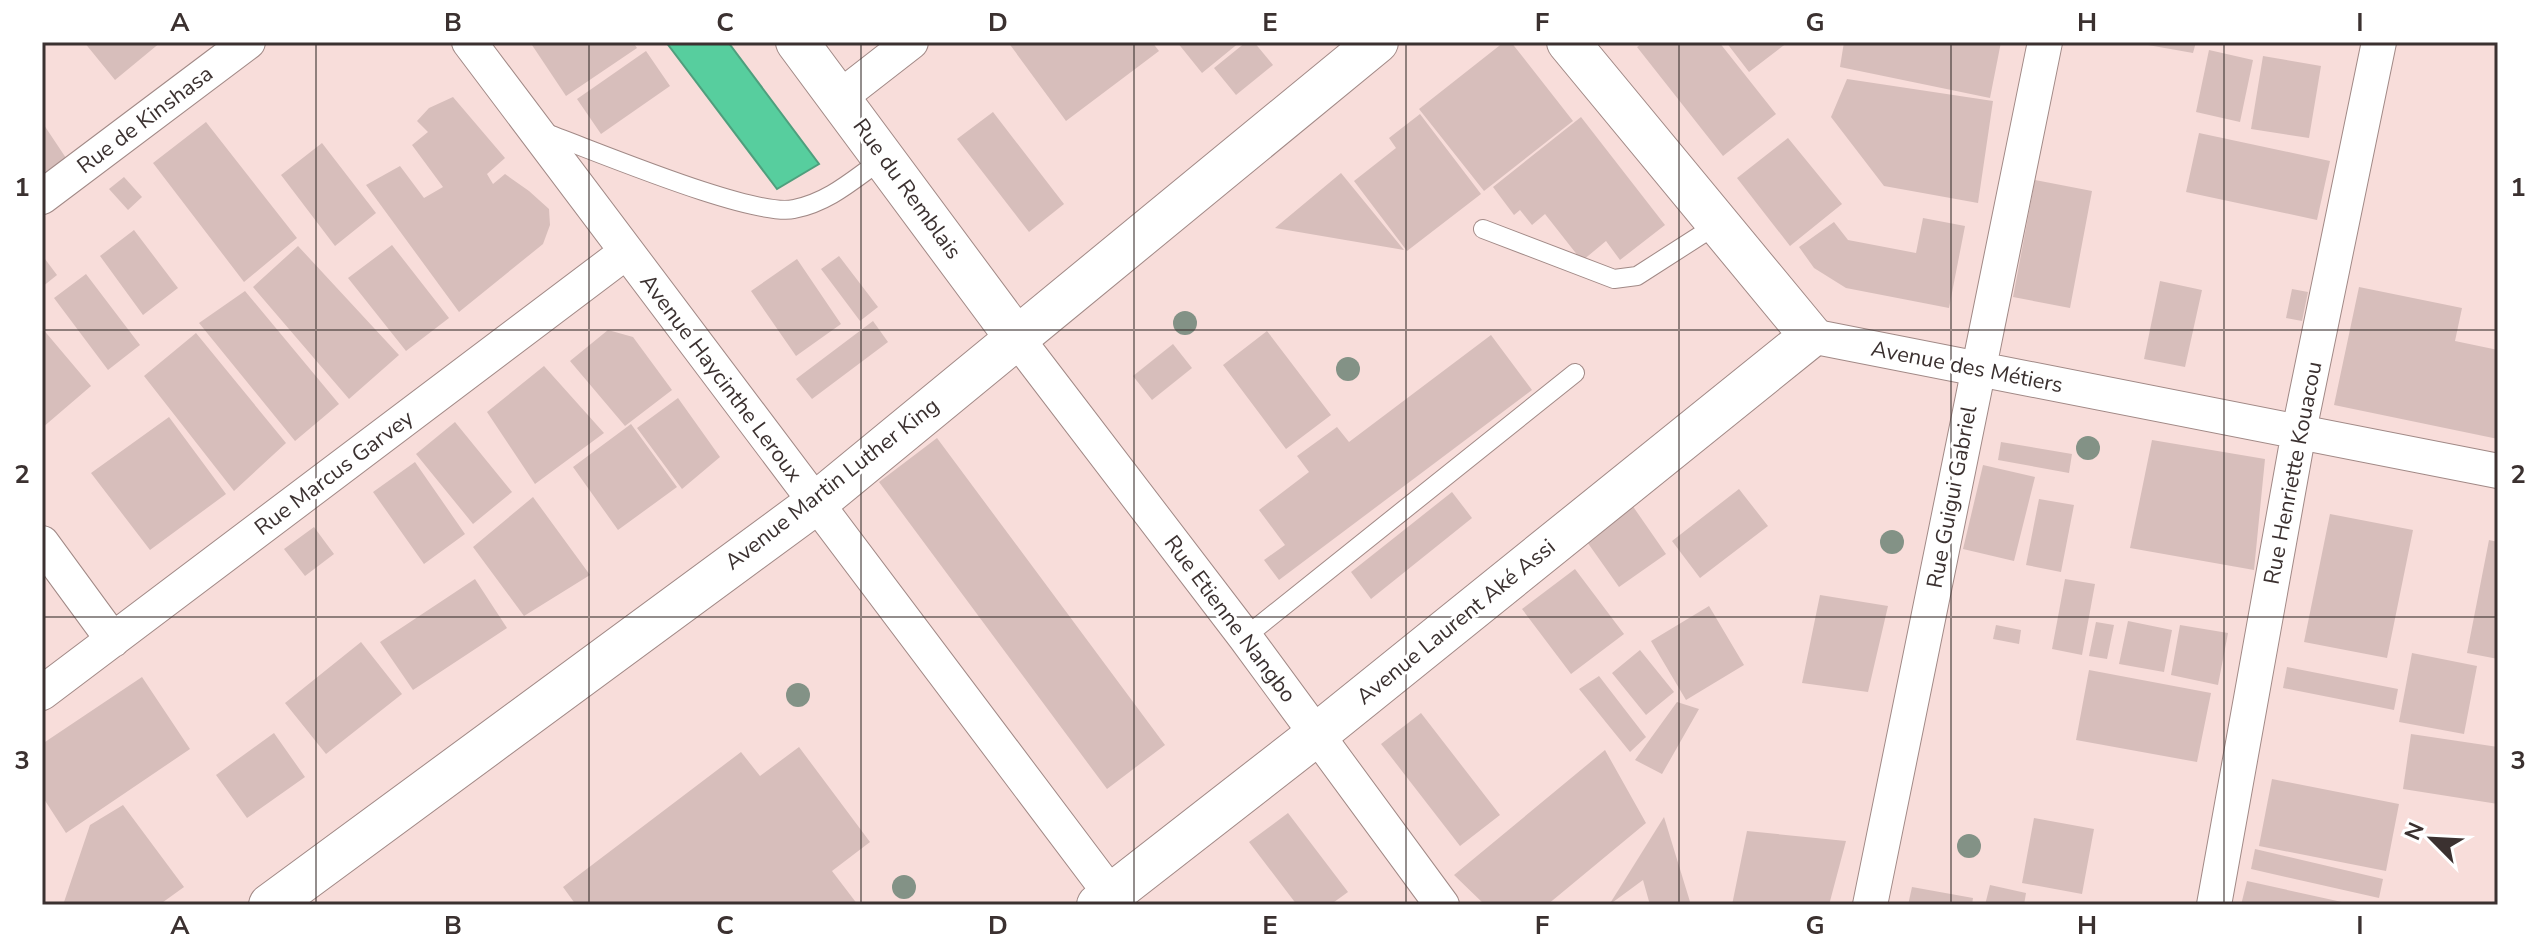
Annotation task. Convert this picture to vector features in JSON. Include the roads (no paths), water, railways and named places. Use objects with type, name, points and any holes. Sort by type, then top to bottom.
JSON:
[{"type":"street","name":"Rue de Kinshasa","points":[[42,197],[248,42]]},
{"type":"street","name":"Avenue Haycinthe Leroux","points":[[469,42],[816,503],[1109,902]]},
{"type":"street","name":"Rue du Remblais","points":[[797,42],[1015,336]]},
{"type":"street","points":[[839,98],[911,42]]},
{"type":"street","name":"Avenue Martin Luther King","points":[[270,905],[816,503],[1015,336],[1377,42]]},
{"type":"street","points":[[1568,42],[1811,336]]},
{"type":"street","name":"Rue Guigui Gabriel","points":[[1870,905],[2045,42]]},
{"type":"street","name":"Rue Henriette Kouacou","points":[[2214,905],[2299,431],[2379,42]]},
{"type":"street","name":"Rue Marcus Garvey","points":[[42,693],[625,253]]},
{"type":"street","name":"Rue Etienne Nangbo","points":[[1015,336],[1245,637],[1442,905]]},
{"type":"street","name":"Avenue des Métiers","points":[[1811,336],[2498,471]]},
{"type":"street","name":"Avenue Laurent Aké Assi","points":[[1109,902],[1811,336]]},
{"type":"street","points":[[42,543],[113,640]]},
{"type":"lane","points":[[533,128],[741,203],[791,210],[828,199],[884,158]]},
{"type":"lane","points":[[1483,229],[1614,279],[1637,276],[1718,224]]},
{"type":"lane","points":[[1245,637],[1575,373]]}]
